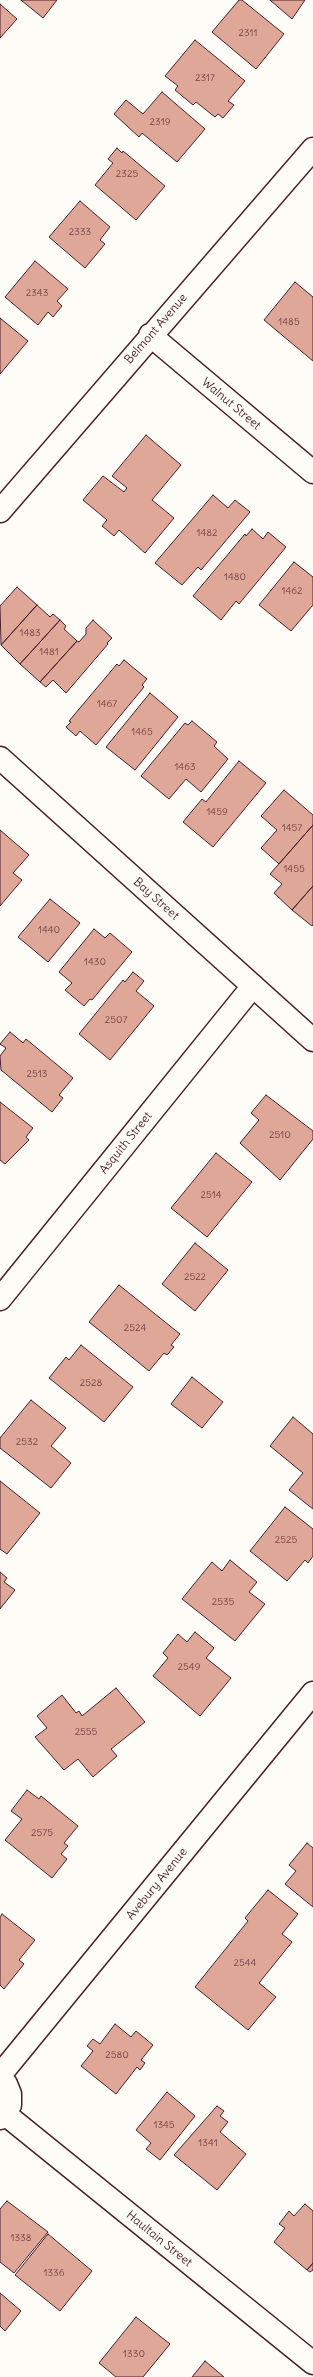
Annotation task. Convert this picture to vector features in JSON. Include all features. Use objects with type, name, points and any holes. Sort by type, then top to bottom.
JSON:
[{"type":"street","name":"Belmont Avenue","points":[[0,511],[150,335],[313,149]]},
{"type":"street","name":"Walnut Street","points":[[150,335],[313,472]]},
{"type":"street","name":"Bay Street","points":[[0,758],[313,1040]]},
{"type":"street","name":"Asquith Street","points":[[0,1299],[253,986]]},
{"type":"street","name":"Avebury Avenue","points":[[0,2075],[313,1693]]},
{"type":"street","points":[[0,2078],[6,2084],[10,2094],[10,2105],[2,2116]]},
{"type":"street","name":"Haultain Street","points":[[2,2116],[313,2363]]},
{"type":"building","points":[[21,0],[57,0],[43,18]]},
{"type":"building","points":[[239,0],[242,0],[284,34],[256,69],[212,32]]},
{"type":"building","points":[[270,0],[305,0],[292,19]]},
{"type":"building","points":[[0,4],[17,19],[0,38]]},
{"type":"building","points":[[195,40],[245,81],[228,101],[234,105],[223,118],[218,114],[215,117],[196,102],[193,105],[175,90],[178,86],[165,76]]},
{"type":"building","points":[[162,92],[205,129],[177,162],[142,133],[139,137],[114,114],[126,100],[143,114]]},
{"type":"building","points":[[117,148],[122,153],[123,151],[165,186],[136,220],[95,185],[113,163],[108,159]]},
{"type":"building","points":[[80,201],[110,227],[100,240],[105,244],[85,268],[49,237]]},
{"type":"building","points":[[35,261],[68,289],[57,301],[62,306],[53,317],[48,312],[38,325],[5,297]]},
{"type":"building","points":[[295,282],[313,297],[313,361],[264,320]]},
{"type":"building","points":[[0,318],[28,341],[0,374]]},
{"type":"building","points":[[146,435],[181,465],[152,500],[174,518],[145,553],[119,530],[114,536],[102,526],[107,520],[83,500],[103,476],[124,492],[127,488],[112,476]]},
{"type":"building","points":[[213,495],[228,508],[235,500],[250,512],[201,570],[198,567],[182,585],[155,563]]},
{"type":"building","points":[[252,529],[263,539],[268,532],[286,547],[239,604],[236,601],[221,620],[193,596],[245,534],[246,536]]},
{"type":"building","points":[[294,562],[313,577],[313,605],[291,631],[259,605]]},
{"type":"building","points":[[17,587],[37,605],[1,645],[0,606]]},
{"type":"building","points":[[37,605],[50,617],[53,614],[60,620],[20,664],[1,645]]},
{"type":"building","points":[[60,620],[66,626],[64,629],[77,641],[40,682],[20,664]]},
{"type":"building","points":[[93,620],[112,638],[107,643],[108,644],[66,693],[53,680],[46,687],[40,682],[77,641],[79,642],[86,634],[86,628]]},
{"type":"building","points":[[124,660],[147,679],[142,685],[144,687],[96,745],[80,731],[76,736],[66,727],[71,722],[69,721],[117,664],[119,666]]},
{"type":"building","points":[[150,693],[178,717],[135,770],[106,747]]},
{"type":"building","points":[[192,721],[217,742],[214,746],[228,759],[201,792],[186,779],[169,799],[141,776],[185,723],[188,725]]},
{"type":"building","points":[[239,761],[266,783],[213,847],[183,822],[202,799],[206,802]]},
{"type":"building","points":[[284,790],[313,815],[313,825],[279,864],[261,848],[277,830],[261,816]]},
{"type":"building","points":[[313,825],[313,886],[292,910],[274,893],[282,884],[270,874]]},
{"type":"building","points":[[0,830],[29,855],[13,873],[22,880],[0,906]]},
{"type":"building","points":[[313,886],[313,925],[312,926],[292,910]]},
{"type":"building","points":[[50,899],[80,923],[48,962],[18,937]]},
{"type":"building","points":[[94,929],[105,938],[110,933],[132,952],[92,1000],[90,999],[84,1006],[65,990],[72,983],[59,972]]},
{"type":"building","points":[[133,972],[144,981],[136,991],[154,1006],[110,1060],[79,1034],[123,980],[125,982]]},
{"type":"building","points":[[10,1032],[23,1043],[26,1039],[73,1078],[59,1095],[63,1098],[52,1112],[1,1070],[0,1056],[6,1048],[0,1044]]},
{"type":"building","points":[[266,1095],[313,1131],[313,1139],[280,1180],[240,1143],[259,1120],[251,1113]]},
{"type":"building","points":[[0,1102],[33,1128],[26,1137],[29,1140],[5,1164],[0,1160]]},
{"type":"building","points":[[216,1153],[252,1182],[207,1237],[171,1208]]},
{"type":"building","points":[[195,1243],[228,1270],[195,1311],[162,1284]]},
{"type":"building","points":[[119,1285],[180,1334],[171,1345],[174,1347],[167,1355],[164,1353],[149,1371],[89,1322]]},
{"type":"building","points":[[81,1345],[133,1387],[104,1422],[49,1378],[66,1357],[69,1360]]},
{"type":"building","points":[[192,1377],[223,1402],[202,1428],[171,1404]]},
{"type":"building","points":[[31,1400],[66,1428],[51,1446],[71,1463],[51,1488],[0,1448],[0,1438]]},
{"type":"building","points":[[293,1417],[313,1434],[313,1509],[289,1490],[303,1473],[270,1446]]},
{"type":"building","points":[[0,1481],[40,1513],[7,1554],[0,1549]]},
{"type":"building","points":[[285,1507],[313,1529],[313,1556],[308,1563],[305,1560],[287,1581],[250,1551]]},
{"type":"building","points":[[230,1560],[257,1582],[249,1592],[265,1604],[235,1641],[182,1599],[212,1562],[222,1571]]},
{"type":"building","points":[[0,1572],[7,1578],[4,1582],[15,1590],[0,1609]]},
{"type":"building","points":[[195,1632],[214,1648],[206,1658],[231,1678],[200,1716],[153,1676],[168,1658],[163,1653],[178,1634],[187,1642]]},
{"type":"building","points":[[116,1688],[145,1722],[111,1749],[117,1756],[93,1777],[78,1759],[64,1770],[35,1737],[47,1728],[37,1716],[62,1695],[76,1713],[79,1711],[82,1716]]},
{"type":"building","points":[[27,1790],[39,1799],[41,1796],[78,1826],[64,1843],[68,1846],[61,1854],[67,1859],[52,1878],[5,1840],[22,1819],[11,1811]]},
{"type":"building","points":[[307,1843],[313,1848],[313,1907],[285,1884],[296,1871],[289,1865]]},
{"type":"building","points":[[268,1890],[298,1914],[282,1934],[292,1942],[259,1983],[276,1997],[248,2030],[195,1987],[248,1921],[245,1918]]},
{"type":"building","points":[[2,1914],[35,1940],[19,1960],[24,1964],[4,1989],[0,1985],[0,1917]]},
{"type":"building","points":[[115,2024],[131,2037],[136,2031],[153,2045],[141,2060],[145,2063],[140,2070],[137,2067],[116,2094],[81,2066],[93,2051],[87,2046],[93,2039],[100,2044]]},
{"type":"building","points":[[167,2092],[195,2116],[160,2160],[146,2149],[151,2143],[136,2130]]},
{"type":"building","points":[[217,2106],[224,2111],[220,2116],[228,2122],[220,2132],[246,2154],[217,2190],[174,2155]]},
{"type":"building","points":[[7,2201],[48,2232],[14,2273],[0,2262],[0,2209]]},
{"type":"building","points":[[305,2204],[313,2211],[313,2263],[307,2270],[274,2242],[285,2228],[279,2224],[289,2211],[294,2216]]},
{"type":"building","points":[[48,2234],[92,2271],[60,2311],[15,2275]]},
{"type":"building","points":[[313,2263],[313,2270],[310,2272],[307,2270]]},
{"type":"building","points":[[0,2293],[21,2311],[5,2331],[0,2326]]},
{"type":"building","points":[[136,2317],[170,2344],[143,2377],[116,2377],[99,2363]]},
{"type":"building","points":[[205,2361],[224,2377],[192,2377]]}]
